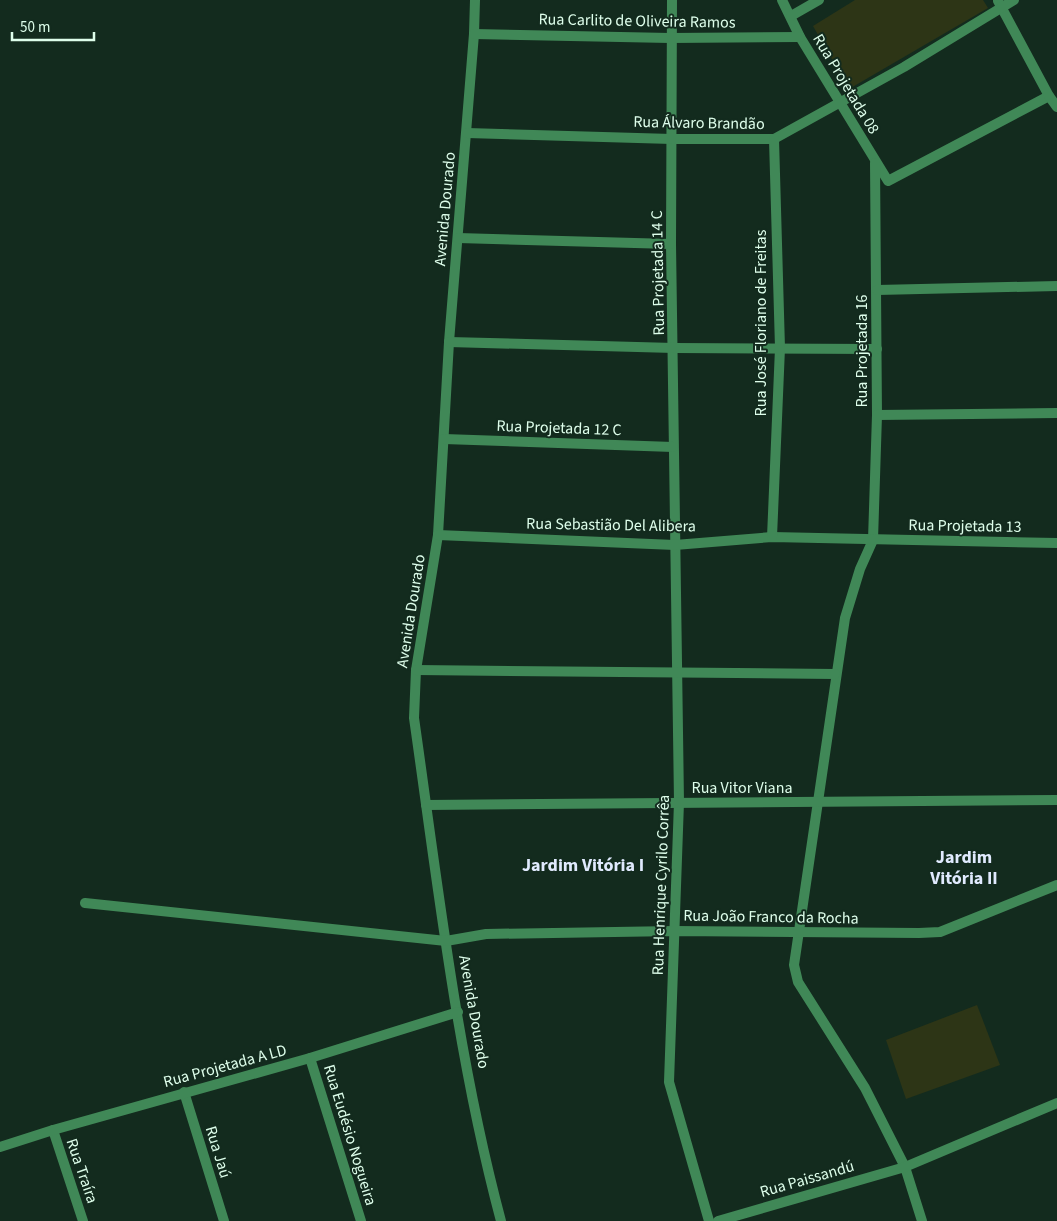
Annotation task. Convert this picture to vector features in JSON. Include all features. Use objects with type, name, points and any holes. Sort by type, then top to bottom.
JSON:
[{"type":"street","name":"Avenida Dourado","points":[[475,0],[467,133],[449,342],[438,535],[416,670],[414,718],[458,1012],[484,1156],[501,1221]]},
{"type":"street","name":"Rua Projetada 14 C","points":[[672,0],[670,38],[672,139],[671,244],[674,348],[675,545]]},
{"type":"street","name":"Rua Projetada 08","points":[[782,0],[800,37],[842,102],[875,163],[888,181],[1049,96]]},
{"type":"street","points":[[791,16],[819,0]]},
{"type":"street","name":"Rua Álvaro Brandão","points":[[467,133],[672,139],[774,139],[904,67],[1000,3],[1014,0]]},
{"type":"street","points":[[1000,3],[1057,108]]},
{"type":"street","name":"Rua Carlito de Oliveira Ramos","points":[[474,34],[670,38],[800,37]]},
{"type":"street","name":"Rua José Floriano de Freitas","points":[[772,537],[780,348],[774,139]]},
{"type":"street","name":"Rua Projetada 16","points":[[873,540],[877,415],[875,163]]},
{"type":"street","points":[[458,238],[671,244]]},
{"type":"street","points":[[877,290],[1057,286]]},
{"type":"street","points":[[449,342],[674,348],[877,349]]},
{"type":"street","points":[[877,415],[1057,413]]},
{"type":"street","name":"Rua Projetada 12 C","points":[[444,439],[673,446]]},
{"type":"street","name":"Rua Sebastião Del Alibera","points":[[438,535],[675,545],[772,537],[873,540]]},
{"type":"street","points":[[873,540],[860,569],[845,618],[820,775],[794,966],[798,982],[865,1088],[905,1167],[922,1221]]},
{"type":"street","name":"Rua Projetada 13","points":[[873,540],[1057,543]]},
{"type":"street","name":"Rua Henrique Cyrilo Corrêa","points":[[675,545],[679,802],[669,1082],[709,1221]]},
{"type":"street","points":[[416,670],[676,674],[835,674]]},
{"type":"street","name":"Rua Vitor Viana","points":[[426,805],[1057,800]]},
{"type":"street","name":"Rua João Franco da Rocha","points":[[85,904],[446,941],[486,934],[675,931],[940,932],[1057,885]]},
{"type":"street","name":"Rua Projetada A LD","points":[[0,1147],[184,1092],[310,1058],[458,1012]]},
{"type":"street","name":"Rua Eudésio Nogueira","points":[[310,1058],[361,1221]]},
{"type":"street","name":"Rua Jaú","points":[[184,1092],[224,1221]]},
{"type":"street","name":"Rua Paissandú","points":[[718,1221],[905,1167],[1057,1103]]},
{"type":"street","name":"Rua Traíra","points":[[53,1130],[83,1221]]},
{"type":"green space","points":[[855,0],[983,0],[988,8],[849,89],[813,26]]},
{"type":"green space","points":[[977,1005],[1000,1065],[906,1099],[886,1040]]},
{"type":"district","name":"Jardim Vitória I","points":[[583,865]]},
{"type":"district","name":"Jardim Vitória II","points":[[964,868]]}]
